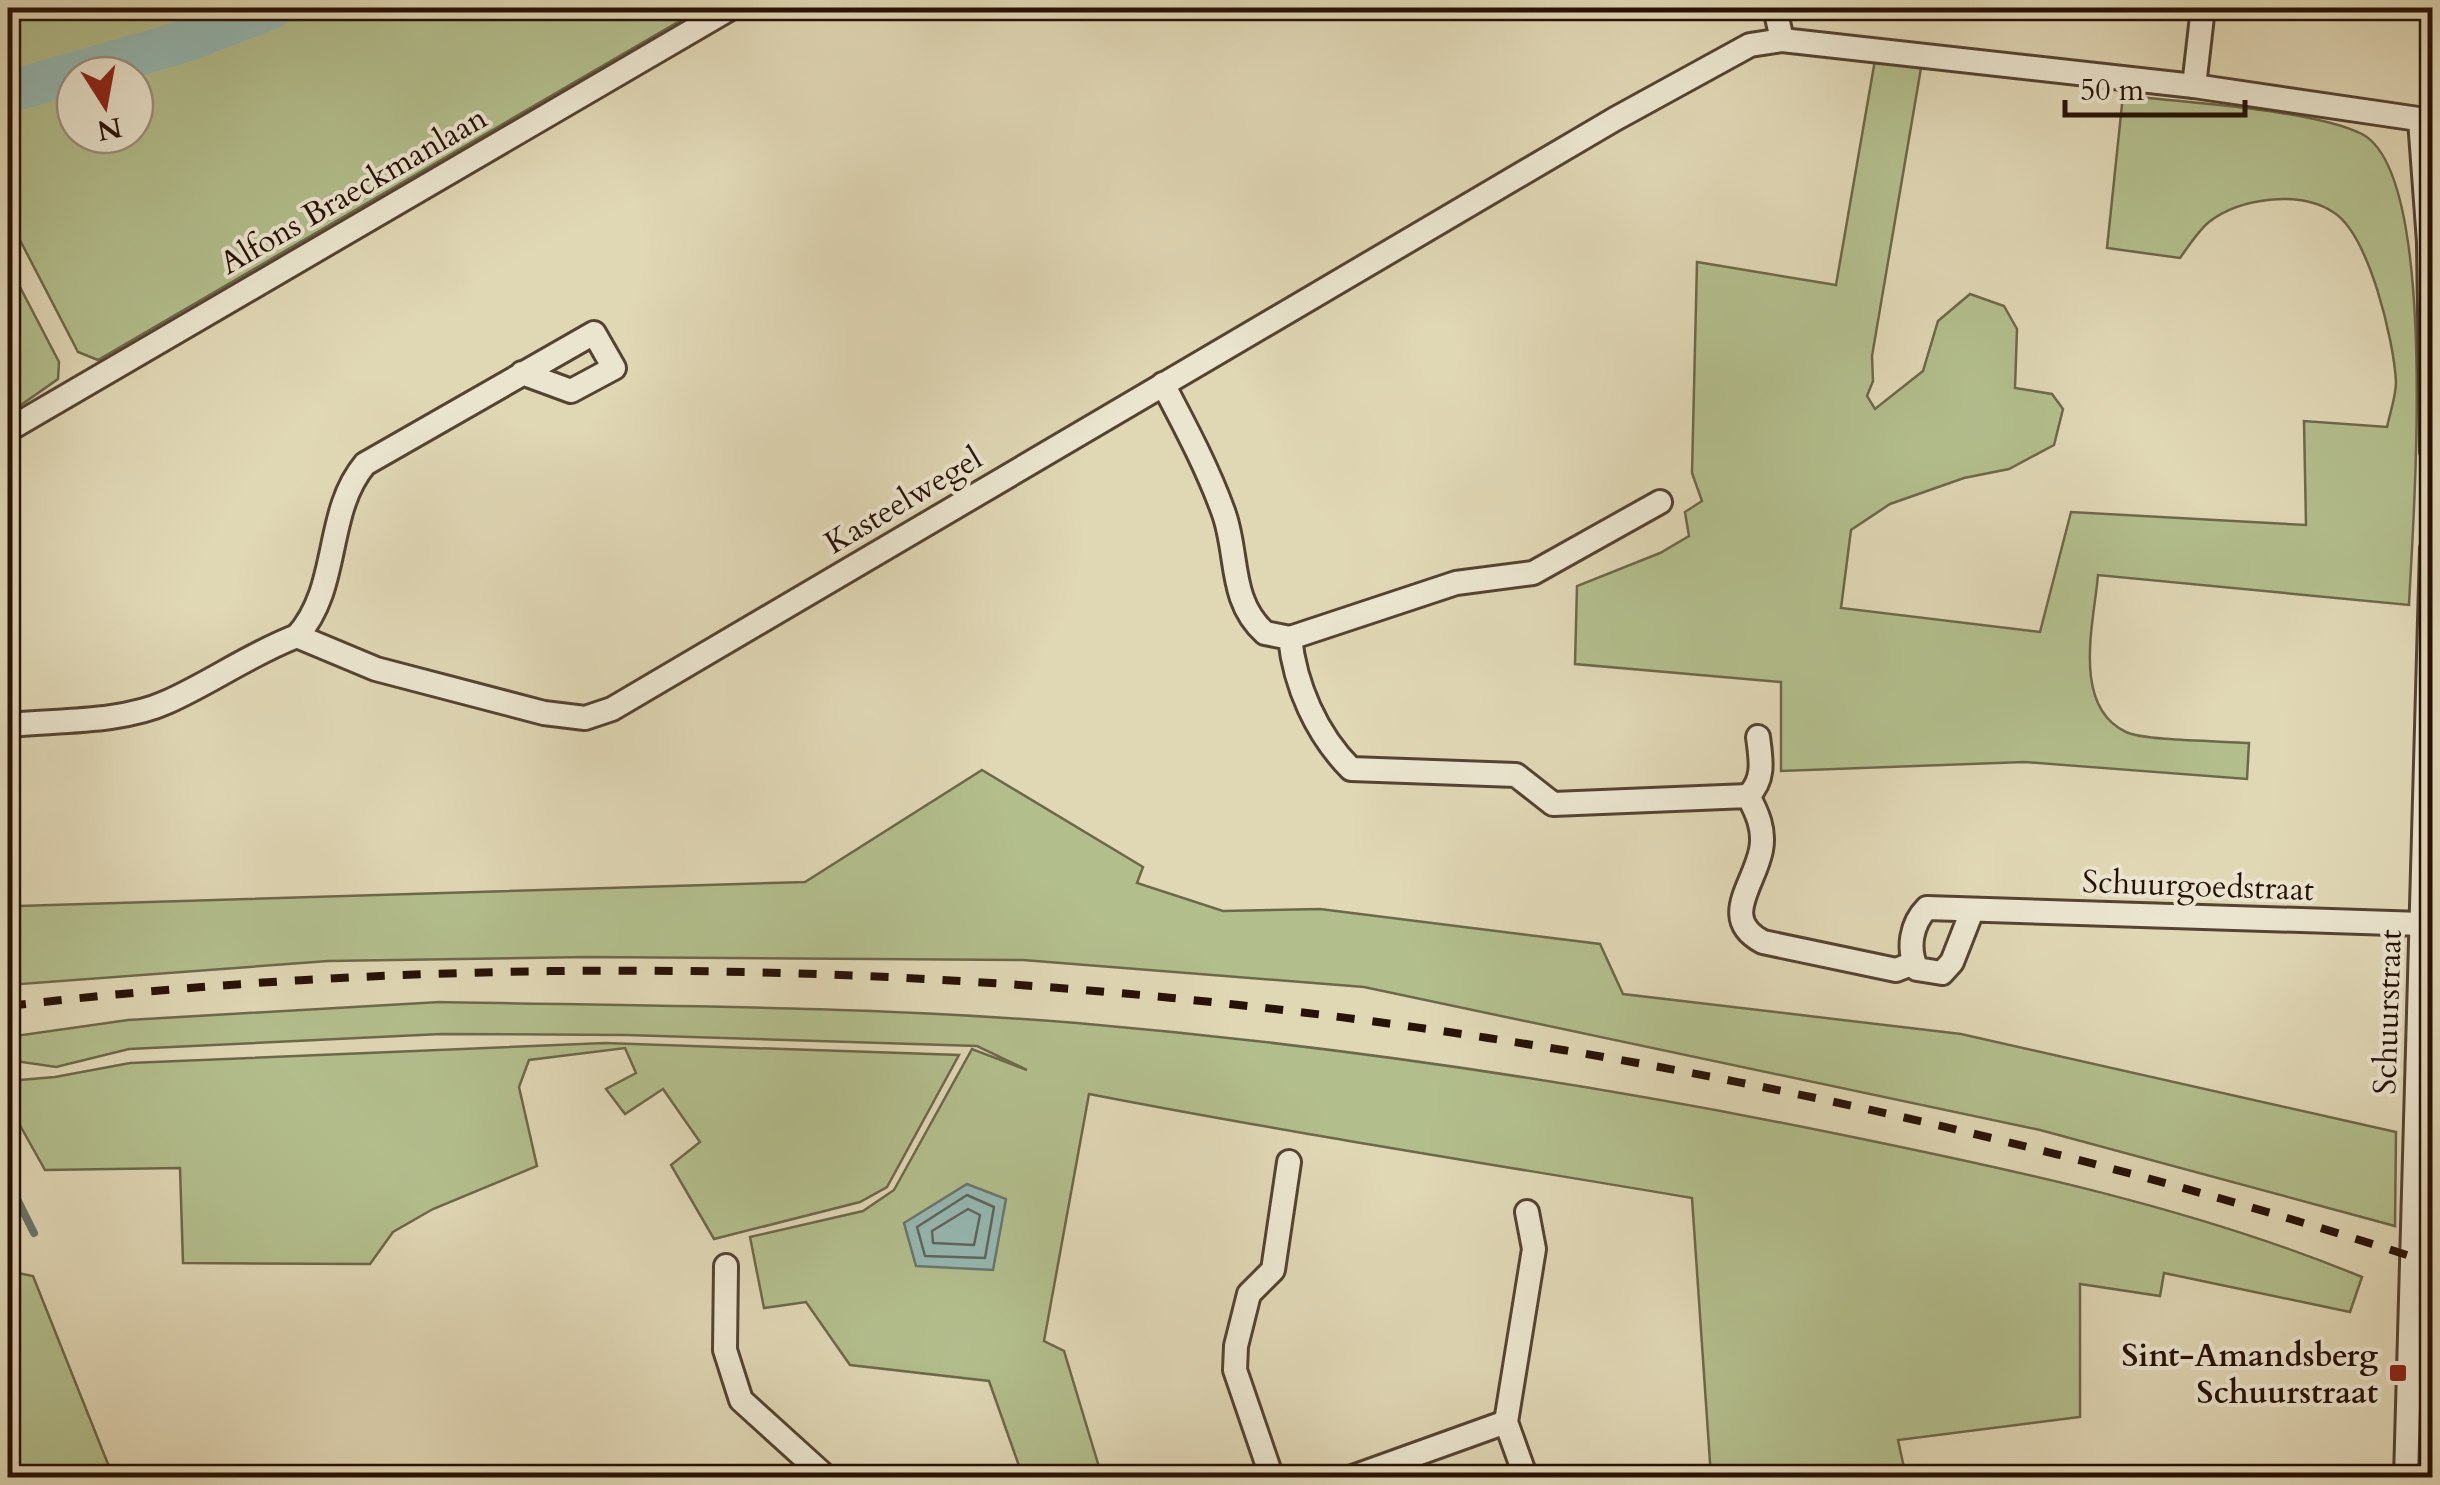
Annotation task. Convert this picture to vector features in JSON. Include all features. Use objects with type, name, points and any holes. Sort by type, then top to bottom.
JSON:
[{"type":"street","name":"Alfons Braeckmanlaan","points":[[8,430],[731,8]]},
{"type":"street","points":[[1776,8],[1782,40],[2194,86],[2426,120],[2432,452]]},
{"type":"street","points":[[2194,86],[2203,8]]},
{"type":"street","name":"Kasteelwegel","points":[[297,636],[376,668],[544,713],[585,718],[612,709],[1616,119],[1750,45],[1782,40]]},
{"type":"street","points":[[8,725],[110,715],[164,704],[254,652],[297,636],[322,600],[351,480],[365,464],[522,372]]},
{"type":"street","points":[[1164,384],[1223,511],[1234,546],[1232,570],[1246,608],[1265,633],[1290,638],[1456,583],[1533,572],[1660,502]]},
{"type":"street","name":"Schuurstraat","points":[[2406,1478],[2422,924],[2428,882],[2432,548]]},
{"type":"street","points":[[1290,638],[1299,689],[1330,742],[1351,768],[1516,774],[1552,804],[1713,794],[1748,796],[1758,786],[1762,766],[1758,737]]},
{"type":"street","points":[[1748,796],[1759,815],[1762,847],[1741,908],[1742,928],[1750,936],[1896,970],[1914,963],[1917,969],[1942,973],[1952,962],[1972,911]]},
{"type":"street","name":"Schuurgoedstraat","points":[[1914,963],[1910,955],[1916,919],[1927,908],[2422,924]]},
{"type":"street","points":[[1272,1478],[1234,1370],[1250,1294],[1273,1270],[1289,1162]]},
{"type":"street","points":[[1526,1478],[1506,1422],[1534,1249],[1527,1212]]},
{"type":"street","points":[[726,1266],[725,1350],[742,1400],[827,1478]]},
{"type":"street","points":[[1350,1478],[1506,1422]]},
{"type":"green space","points":[[8,8],[702,8],[98,360],[78,352],[8,217]]},
{"type":"green space","points":[[1875,60],[1921,68],[1872,356],[1873,381],[1867,396],[1875,409],[1923,371],[1938,321],[1970,294],[2004,306],[2017,329],[2015,388],[2052,394],[2063,409],[2054,445],[2009,469],[1964,478],[1890,504],[1851,530],[1841,608],[2040,632],[2071,512],[2306,525],[2304,421],[2387,427],[2393,404],[2396,382],[2390,341],[2368,265],[2358,242],[2333,212],[2287,199],[2253,202],[2222,214],[2201,230],[2180,258],[2107,248],[2123,95],[2246,108],[2340,125],[2362,134],[2387,162],[2403,213],[2416,353],[2409,605],[2098,575],[2090,661],[2098,703],[2109,720],[2135,735],[2249,743],[2247,779],[2024,762],[1781,771],[1781,682],[1575,664],[1577,586],[1660,553],[1689,536],[1685,512],[1702,501],[1692,473],[1697,262],[1836,285]]},
{"type":"green space","points":[[8,264],[59,362],[58,379],[8,414]]},
{"type":"green space","points":[[982,770],[1143,867],[1137,883],[1223,911],[1320,909],[1600,944],[1623,994],[1961,1034],[2396,1132],[2395,1226],[2040,1130],[1364,987],[1023,960],[588,957],[328,961],[8,985],[8,805],[19,906],[805,882]]},
{"type":"green space","points":[[440,1002],[998,1017],[1267,1042],[1456,1067],[1739,1115],[2034,1176],[2234,1230],[2362,1277],[2350,1312],[2164,1273],[2160,1296],[2080,1284],[2080,1417],[1898,1440],[1906,1477],[1711,1477],[1692,1198],[1089,1094],[1044,1341],[1064,1351],[1102,1477],[1023,1477],[989,1381],[850,1365],[806,1302],[764,1308],[750,1237],[863,1211],[894,1190],[972,1049],[1027,1070],[977,1046],[627,1035],[441,1034],[129,1049],[56,1067],[8,1060],[8,1037],[128,1020]]},
{"type":"green space","points":[[605,1043],[959,1055],[887,1187],[860,1202],[714,1239],[671,1165],[700,1142],[663,1089],[625,1114],[606,1089],[636,1073],[625,1048],[529,1060],[519,1087],[537,1166],[433,1209],[393,1232],[370,1264],[183,1263],[180,1168],[45,1170],[8,1104],[8,1081],[130,1063]]},
{"type":"green space","points":[[8,1271],[33,1276],[110,1469],[89,1477],[11,1477]]},
{"type":"water","points":[[967,1184],[1006,1199],[993,1270],[916,1266],[904,1223]]},
{"type":"waterway","points":[[8,92],[186,41],[272,8]]},
{"type":"waterway","points":[[8,1181],[34,1233]]},
{"type":"railway","points":[[8,1006],[314,979],[620,971],[927,979],[1234,1004],[1538,1046],[1840,1103],[2138,1176],[2432,1263]]},
{"type":"place","name":"Sint-Amandsberg Schuurstraat","points":[[2398,1373]]}]
